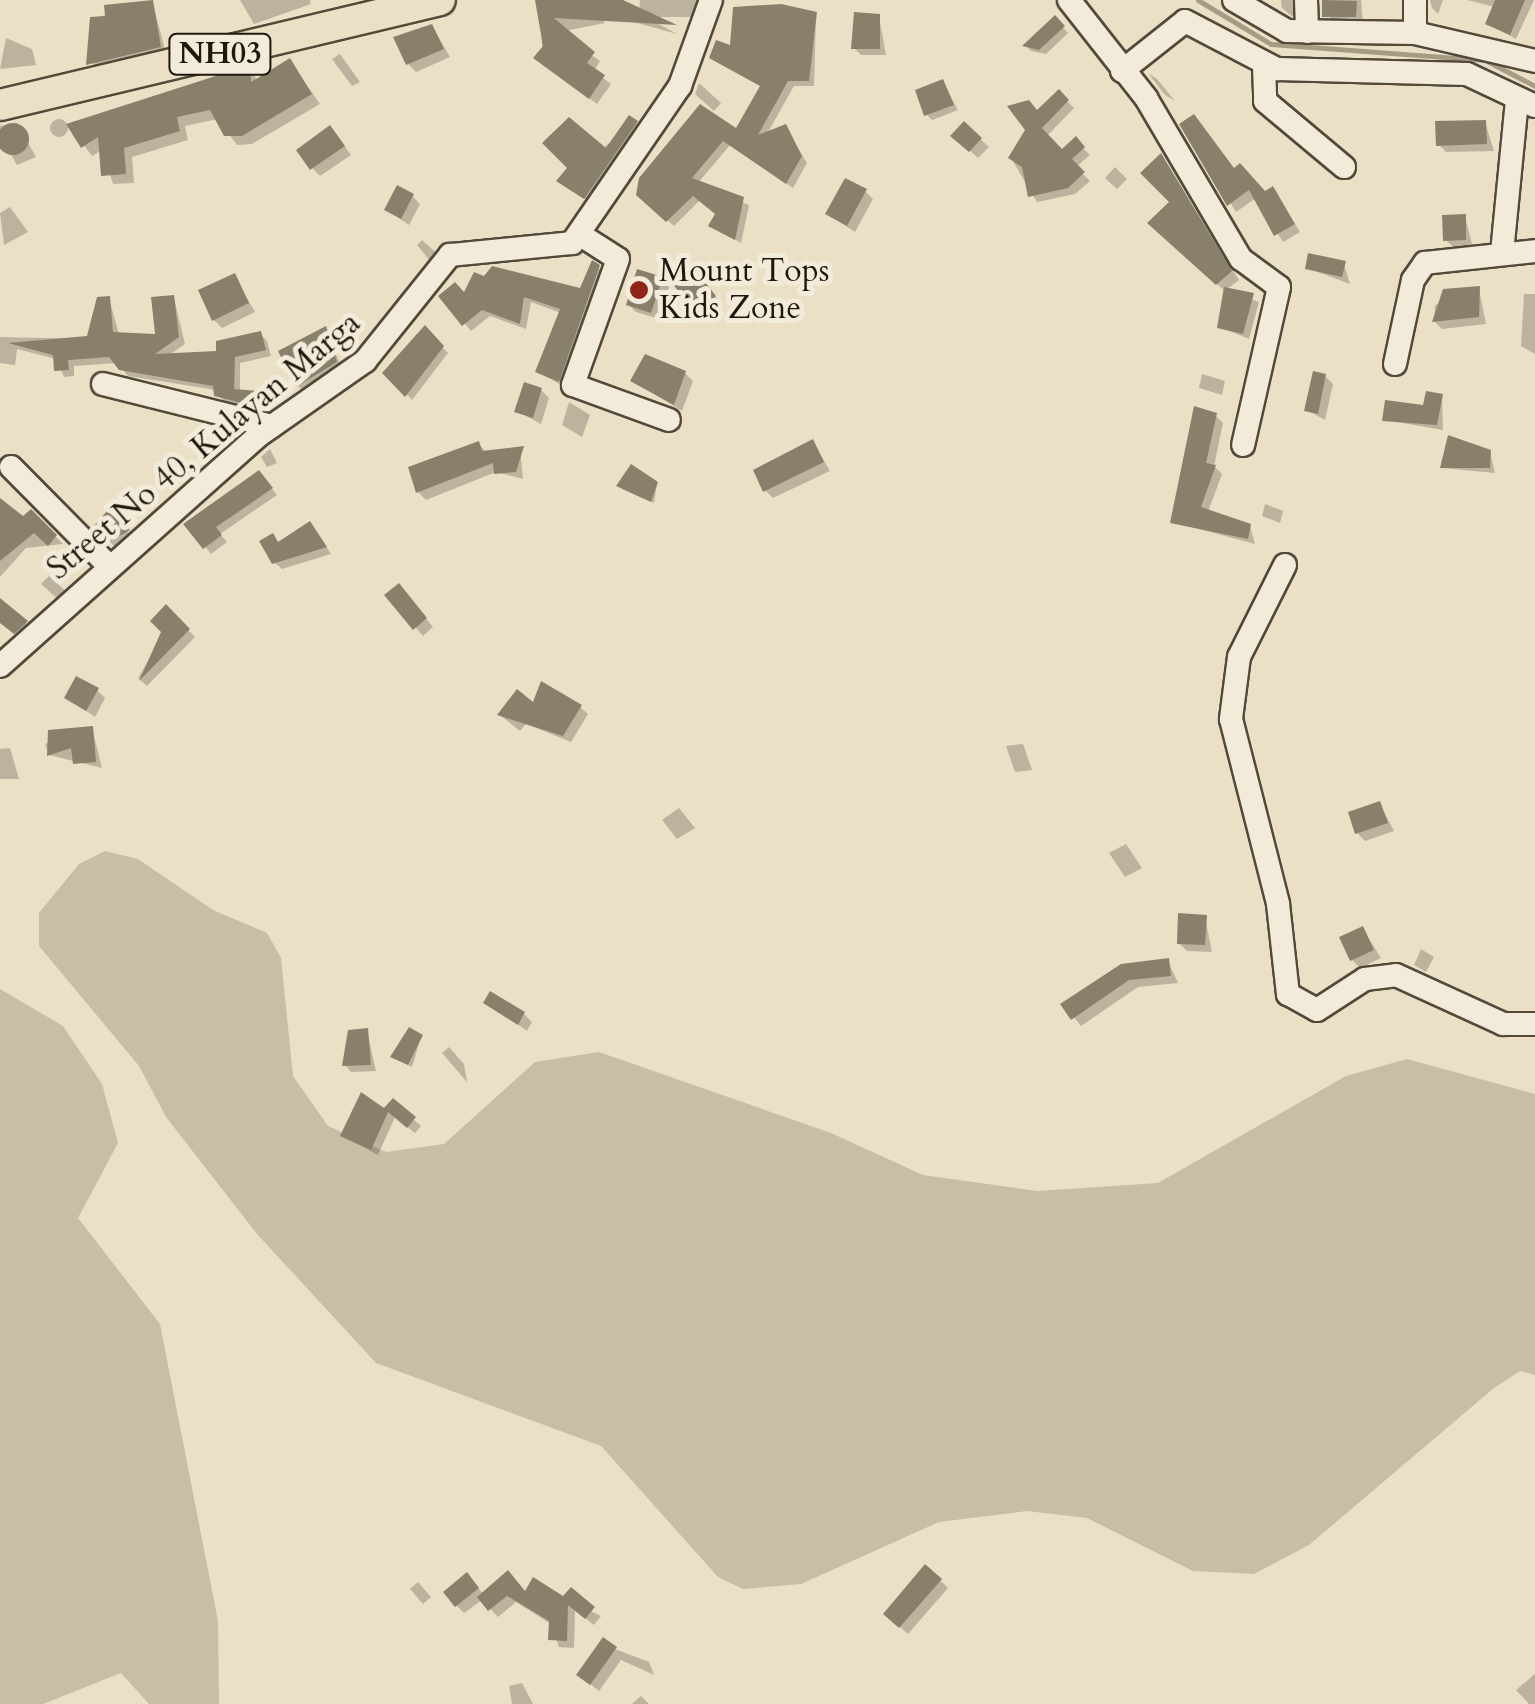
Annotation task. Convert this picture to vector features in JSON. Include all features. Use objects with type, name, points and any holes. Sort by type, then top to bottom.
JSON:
[{"type":"main road","name":"NH03","points":[[0,104],[440,0]]},
{"type":"street","points":[[669,420],[573,384],[618,259],[579,234],[680,86],[711,0]]},
{"type":"street","points":[[1068,0],[1122,71],[1242,259],[1279,286],[1244,446]]},
{"type":"street","points":[[1234,0],[1272,24],[1307,32],[1416,34],[1535,60]]},
{"type":"street","points":[[1306,0],[1307,32]]},
{"type":"street","points":[[1415,0],[1416,34]]},
{"type":"street","points":[[1122,71],[1184,21],[1264,65],[1467,74],[1526,104],[1502,253]]},
{"type":"street","points":[[1264,65],[1265,102],[1344,168]]},
{"type":"street","name":"Street No 40, Kulayan Marga","points":[[0,666],[272,426],[365,360],[450,256],[546,252],[579,234]]},
{"type":"street","points":[[1395,364],[1413,280],[1426,263],[1535,251]]},
{"type":"street","points":[[103,384],[272,426]]},
{"type":"street","points":[[12,467],[109,566]]},
{"type":"street","points":[[1285,565],[1239,657],[1231,726],[1278,904],[1288,994],[1317,1010],[1365,979],[1396,975],[1503,1024],[1535,1024]]},
{"type":"shaded area","points":[[105,851],[138,859],[213,910],[267,933],[281,958],[293,1076],[328,1126],[386,1152],[444,1144],[535,1062],[599,1052],[831,1133],[923,1175],[1037,1191],[1158,1183],[1346,1076],[1407,1059],[1535,1094],[1535,1375],[1520,1371],[1494,1388],[1309,1545],[1254,1574],[1193,1571],[1087,1518],[1027,1511],[939,1522],[801,1584],[743,1589],[718,1577],[601,1446],[376,1363],[257,1234],[166,1117],[139,1066],[39,946],[39,913],[79,864]]},
{"type":"shaded area","points":[[0,989],[63,1026],[102,1084],[118,1143],[78,1218],[160,1324],[218,1621],[219,1704],[149,1704],[121,1673],[43,1704],[0,1704]]},
{"type":"building","points":[[153,0],[161,47],[86,65],[90,17],[105,16],[104,5]]},
{"type":"building","points":[[535,0],[623,0],[677,25],[554,18],[595,52],[587,63],[605,75],[589,99],[533,58],[543,46]]},
{"type":"building","points":[[1322,0],[1357,1],[1356,17],[1322,17]]},
{"type":"building","points":[[1495,0],[1525,0],[1510,35],[1485,24]]},
{"type":"building","points":[[781,4],[817,12],[809,81],[788,81],[758,135],[786,124],[802,156],[786,184],[723,141],[692,178],[744,197],[735,240],[708,226],[715,214],[693,196],[666,222],[636,195],[639,178],[700,104],[736,128],[760,86],[709,58],[716,40],[730,45],[733,7]]},
{"type":"building","points":[[854,12],[880,14],[880,49],[851,49]]},
{"type":"building","points":[[1055,15],[1065,26],[1039,50],[1022,46]]},
{"type":"building","points":[[432,24],[444,49],[406,65],[393,37]]},
{"type":"building","points":[[290,58],[312,94],[242,136],[224,136],[210,110],[177,117],[180,131],[124,148],[126,174],[101,176],[98,137],[81,148],[66,124],[250,65],[251,82]]},
{"type":"building","points":[[943,79],[954,105],[924,116],[915,90]]},
{"type":"building","points":[[1059,89],[1069,100],[1042,128],[1062,149],[1076,136],[1085,147],[1072,159],[1085,172],[1068,188],[1028,197],[1022,167],[1008,158],[1025,130],[1007,106],[1029,100],[1037,110]]},
{"type":"building","points":[[1194,114],[1234,168],[1240,163],[1265,191],[1273,186],[1295,224],[1274,236],[1249,190],[1227,206],[1179,124]]},
{"type":"building","points":[[629,115],[638,121],[584,199],[556,181],[567,168],[542,143],[569,117],[606,148]]},
{"type":"building","points":[[1486,120],[1487,144],[1436,146],[1435,121]]},
{"type":"building","points":[[964,121],[982,138],[969,152],[950,136]]},
{"type":"building","points":[[13,123],[24,128],[29,139],[24,150],[13,155],[2,150],[-3,139],[2,128]]},
{"type":"building","points":[[330,125],[345,146],[310,170],[296,150]]},
{"type":"building","points":[[1161,153],[1232,271],[1216,285],[1147,223],[1169,202],[1140,173]]},
{"type":"building","points":[[845,178],[867,189],[847,226],[825,214]]},
{"type":"building","points":[[397,185],[414,194],[401,219],[384,210]]},
{"type":"building","points":[[1466,214],[1466,240],[1443,241],[1442,215]]},
{"type":"building","points":[[1308,253],[1346,261],[1342,277],[1305,269]]},
{"type":"building","points":[[592,260],[600,265],[559,382],[535,372],[560,309],[524,297],[520,324],[482,310],[462,326],[438,296],[455,282],[464,292],[474,272],[484,276],[492,266],[580,288]]},
{"type":"building","points":[[694,268],[716,296],[694,313],[673,284]]},
{"type":"building","points":[[637,269],[663,277],[651,313],[626,305]]},
{"type":"building","points":[[235,273],[249,303],[212,321],[198,290]]},
{"type":"building","points":[[1480,286],[1479,317],[1432,322],[1443,289]]},
{"type":"building","points":[[1224,287],[1254,293],[1243,334],[1217,328]]},
{"type":"building","points":[[174,295],[179,337],[155,354],[216,351],[216,341],[261,331],[266,350],[235,357],[234,389],[258,391],[257,407],[214,396],[213,386],[119,370],[109,357],[68,360],[69,370],[54,371],[53,355],[8,343],[87,336],[97,297],[110,296],[113,332],[155,334],[151,297]]},
{"type":"building","points":[[425,325],[444,346],[405,397],[382,373]]},
{"type":"building","points":[[326,326],[337,362],[296,387],[278,351]]},
{"type":"building","points":[[645,354],[686,371],[674,405],[630,381]]},
{"type":"building","points":[[1313,371],[1326,374],[1318,414],[1304,411]]},
{"type":"building","points":[[524,382],[542,388],[533,418],[514,412]]},
{"type":"building","points":[[1426,391],[1443,394],[1437,425],[1382,421],[1385,400],[1423,405]]},
{"type":"building","points":[[1194,406],[1217,413],[1206,463],[1216,465],[1201,507],[1251,524],[1248,539],[1170,523]]},
{"type":"building","points":[[1448,435],[1491,450],[1490,468],[1440,468]]},
{"type":"building","points":[[813,439],[824,462],[763,492],[753,470]]},
{"type":"building","points":[[479,441],[482,451],[524,446],[516,472],[494,474],[493,463],[416,493],[408,467]]},
{"type":"building","points":[[631,464],[658,482],[651,502],[616,486]]},
{"type":"building","points":[[259,470],[273,488],[216,527],[222,535],[203,549],[183,524]]},
{"type":"building","points":[[0,498],[23,516],[31,509],[57,535],[48,546],[34,533],[0,561]]},
{"type":"building","points":[[107,511],[130,530],[107,543],[92,528]]},
{"type":"building","points":[[310,521],[327,547],[272,564],[259,541],[273,533],[278,542]]},
{"type":"building","points":[[399,583],[427,618],[413,630],[384,595]]},
{"type":"building","points":[[0,598],[28,621],[14,634],[0,623]]},
{"type":"building","points":[[166,604],[190,629],[139,681],[161,632],[150,621]]},
{"type":"building","points":[[76,676],[99,688],[86,711],[64,698]]},
{"type":"building","points":[[541,681],[582,705],[563,736],[497,715],[517,689],[533,702]]},
{"type":"building","points":[[93,726],[96,762],[73,764],[71,748],[47,756],[48,730]]},
{"type":"building","points":[[1380,801],[1388,823],[1355,834],[1348,812]]},
{"type":"building","points":[[1178,913],[1207,915],[1205,945],[1177,944]]},
{"type":"building","points":[[1363,926],[1374,950],[1350,961],[1339,937]]},
{"type":"building","points":[[1169,958],[1171,976],[1129,980],[1071,1020],[1060,1004],[1121,964]]},
{"type":"building","points":[[490,991],[525,1012],[518,1025],[483,1003]]},
{"type":"building","points":[[409,1027],[423,1035],[408,1065],[390,1057]]},
{"type":"building","points":[[368,1028],[371,1065],[342,1066],[348,1030]]},
{"type":"building","points":[[361,1092],[384,1108],[393,1098],[416,1117],[407,1128],[388,1112],[371,1150],[340,1136]]},
{"type":"building","points":[[925,1564],[942,1579],[899,1628],[883,1614]]},
{"type":"building","points":[[508,1570],[525,1591],[533,1577],[563,1596],[571,1587],[595,1607],[585,1619],[568,1605],[567,1641],[548,1640],[549,1621],[507,1596],[488,1611],[477,1597]]},
{"type":"building","points":[[467,1572],[479,1588],[455,1607],[443,1592]]},
{"type":"building","points":[[603,1637],[617,1647],[590,1685],[576,1675]]},
{"type":"waterway","points":[[1198,0],[1271,44],[1485,60],[1535,86]]},
{"type":"place","name":"Mount Tops Kids Zone","points":[[639,290]]}]
